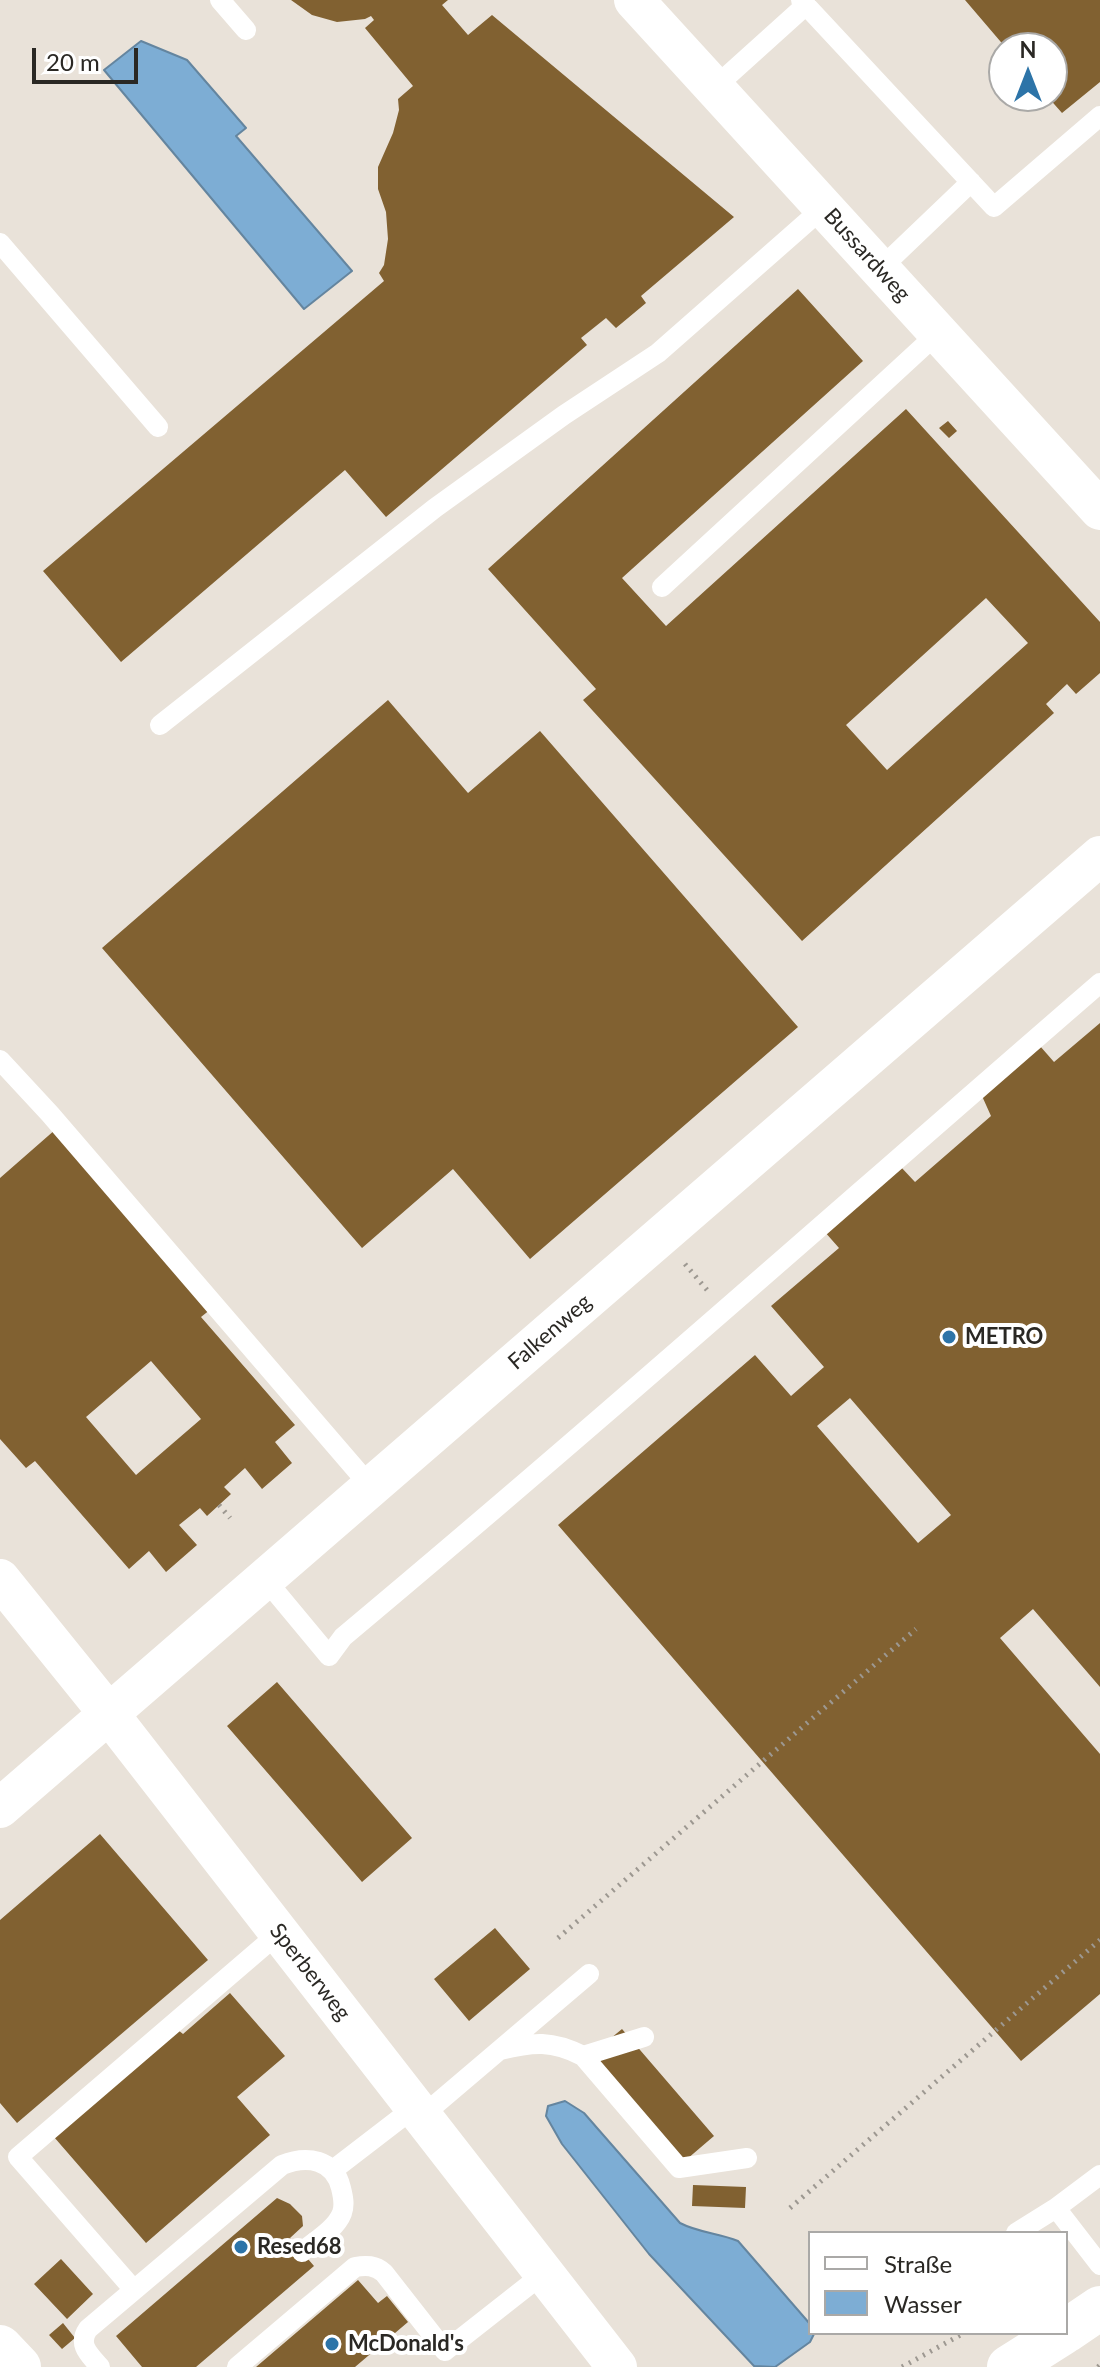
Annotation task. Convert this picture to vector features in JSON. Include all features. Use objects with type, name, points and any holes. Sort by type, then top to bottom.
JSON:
[{"type":"street","name":"Bussardweg","points":[[634,0],[1100,510]]},
{"type":"street","name":"Falkenweg","points":[[0,1808],[1100,856]]},
{"type":"street","name":"Sperberweg","points":[[0,1579],[109,1714],[617,2367]]},
{"type":"street","points":[[1068,2329],[1100,2308]]},
{"type":"street","points":[[1009,2367],[1059,2335]]},
{"type":"street","points":[[0,2347],[19,2367]]},
{"type":"lane","points":[[220,0],[246,30]]},
{"type":"lane","points":[[714,88],[804,2],[994,207],[1100,116]]},
{"type":"lane","points":[[880,269],[971,182]]},
{"type":"lane","points":[[160,725],[435,508],[564,415],[658,353],[824,207]]},
{"type":"lane","points":[[0,243],[158,427]]},
{"type":"lane","points":[[662,587],[938,333]]},
{"type":"lane","points":[[265,1579],[329,1656],[343,1637],[679,1350],[1100,983]]},
{"type":"lane","points":[[0,1060],[371,1487]]},
{"type":"lane","points":[[134,2290],[18,2157],[279,1933]]},
{"type":"lane","points":[[333,2170],[500,2050],[589,1974]]},
{"type":"lane","points":[[583,2056],[644,2037]]},
{"type":"lane","points":[[500,2050],[529,2043],[549,2044],[583,2056],[679,2168],[747,2158]]},
{"type":"lane","points":[[100,2367],[86,2351],[84,2334],[282,2165],[295,2159],[310,2159],[324,2163],[333,2170],[344,2197],[342,2213],[334,2225],[302,2252]]},
{"type":"lane","points":[[1019,2231],[1100,2175]]},
{"type":"lane","points":[[1056,2208],[1100,2265]]},
{"type":"lane","points":[[237,2367],[350,2270],[368,2265],[379,2268],[445,2351],[543,2274]]},
{"type":"path","points":[[661,1236],[725,1310]]},
{"type":"path","points":[[219,1505],[230,1518]]},
{"type":"path","points":[[558,1938],[916,1629]]},
{"type":"path","points":[[790,2208],[1100,1940]]},
{"type":"path","points":[[902,2367],[960,2335]]},
{"type":"water","points":[[141,41],[187,60],[246,128],[236,136],[352,271],[304,309],[104,70]]},
{"type":"water","points":[[565,2101],[584,2113],[680,2223],[738,2241],[808,2322],[808,2335],[814,2335],[810,2342],[775,2367],[754,2366],[649,2254],[562,2144],[546,2116],[548,2106]]},
{"type":"building","points":[[291,0],[448,0],[442,5],[468,35],[492,15],[734,217],[641,296],[646,303],[616,328],[606,318],[581,338],[587,345],[386,517],[345,470],[121,662],[43,571],[384,281],[379,273],[384,265],[388,239],[386,212],[378,189],[378,167],[393,133],[399,110],[398,99],[413,86],[365,28],[374,20],[371,16],[337,22],[312,15]]},
{"type":"building","points":[[965,0],[1100,0],[1100,82],[1068,108],[1068,32],[992,32]]},
{"type":"building","points":[[798,289],[863,361],[622,578],[666,626],[906,409],[1100,622],[1100,673],[1076,694],[1067,684],[1046,704],[1054,713],[802,941],[583,700],[596,689],[488,569]],"holes":[[[986,598],[1028,643],[887,770],[846,725]]]},
{"type":"building","points":[[948,421],[957,431],[949,438],[939,428]]},
{"type":"building","points":[[388,700],[468,793],[540,731],[798,1027],[530,1259],[453,1169],[362,1248],[102,948]]},
{"type":"building","points":[[1100,1023],[1100,1687],[1033,1609],[1000,1638],[1100,1754],[1100,1994],[1021,2061],[558,1525],[755,1355],[791,1396],[824,1367],[771,1306],[839,1248],[824,1231],[900,1166],[915,1182],[991,1116],[982,1096],[1040,1046],[1054,1062]],"holes":[[[850,1398],[951,1515],[918,1543],[817,1426]]]},
{"type":"building","points":[[56,1129],[211,1309],[201,1317],[295,1425],[275,1442],[292,1463],[262,1489],[245,1468],[224,1487],[231,1494],[207,1516],[200,1508],[179,1525],[197,1545],[166,1572],[149,1551],[129,1569],[35,1461],[26,1468],[0,1439],[0,1178]],"holes":[[[151,1361],[201,1419],[136,1475],[86,1417]]]},
{"type":"building","points":[[277,1682],[412,1838],[362,1882],[227,1726]]},
{"type":"building","points":[[100,1834],[208,1960],[17,2123],[0,2103],[0,1920]]},
{"type":"building","points":[[495,1928],[530,1969],[469,2021],[434,1979]]},
{"type":"building","points":[[230,1993],[285,2056],[237,2097],[270,2135],[146,2243],[54,2137],[178,2030],[183,2034]]},
{"type":"building","points":[[622,2029],[714,2136],[680,2165],[588,2057]]},
{"type":"building","points":[[693,2185],[746,2187],[745,2208],[692,2206]]},
{"type":"building","points":[[277,2198],[290,2204],[302,2216],[303,2226],[290,2238],[314,2266],[196,2367],[142,2367],[116,2336]]},
{"type":"building","points":[[61,2259],[93,2294],[67,2319],[34,2284]]},
{"type":"building","name":"McDonald's","points":[[358,2280],[378,2303],[387,2296],[408,2322],[355,2367],[256,2367]]},
{"type":"building","points":[[63,2323],[75,2338],[62,2349],[49,2335]]},
{"type":"place","name":"METRO","points":[[949,1337]]},
{"type":"place","name":"Resed68","points":[[241,2247]]},
{"type":"place","name":"McDonald's","points":[[332,2344]]}]
